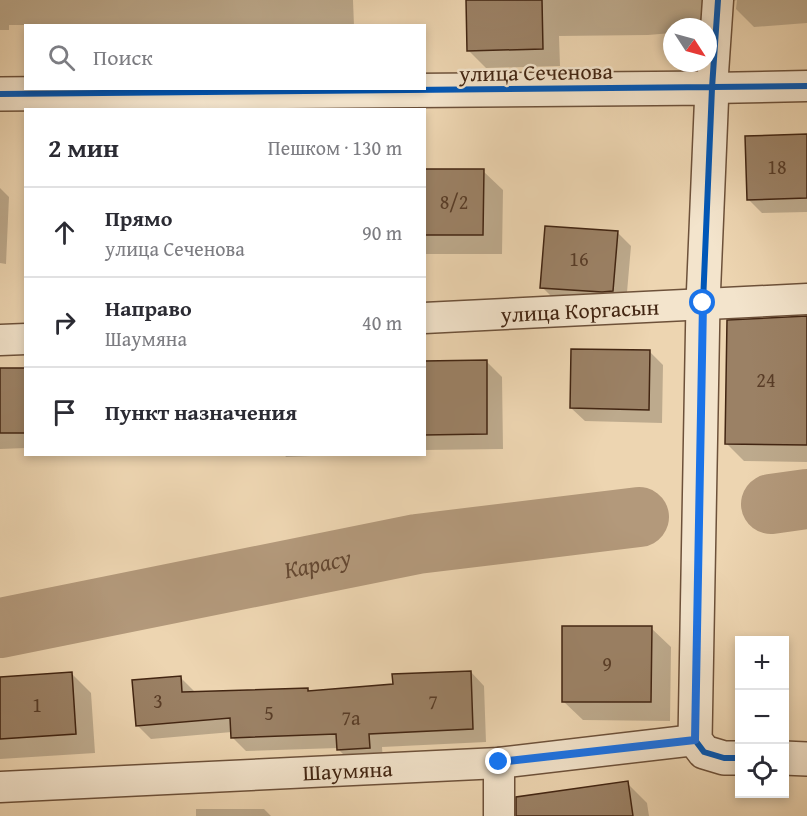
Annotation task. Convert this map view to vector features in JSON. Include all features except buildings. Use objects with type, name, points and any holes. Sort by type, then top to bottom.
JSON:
[{"type":"street","points":[[718,0],[703,303],[695,740],[704,753],[732,758]]},
{"type":"street","name":"улица Сеченова","points":[[0,94],[807,86]]},
{"type":"street","name":"улица Коргасын","points":[[426,318],[807,299]]},
{"type":"street","points":[[0,340],[24,339]]},
{"type":"street","name":"Шаумяна","points":[[0,787],[499,762],[695,740]]},
{"type":"street","points":[[789,759],[807,759]]},
{"type":"street","points":[[499,762],[499,816]]},
{"type":"waterway","name":"Карасу","points":[[771,504],[807,499]]},
{"type":"waterway","name":"Карасу","points":[[0,628],[417,544],[639,517]]},
{"type":"cycle path","points":[[718,0],[703,303],[695,740],[704,752],[724,758],[735,758]]},
{"type":"cycle path","points":[[426,90],[807,86]]},
{"type":"cycle path","points":[[0,94],[404,90]]},
{"type":"route","points":[[499,762],[695,740],[703,303]]}]
